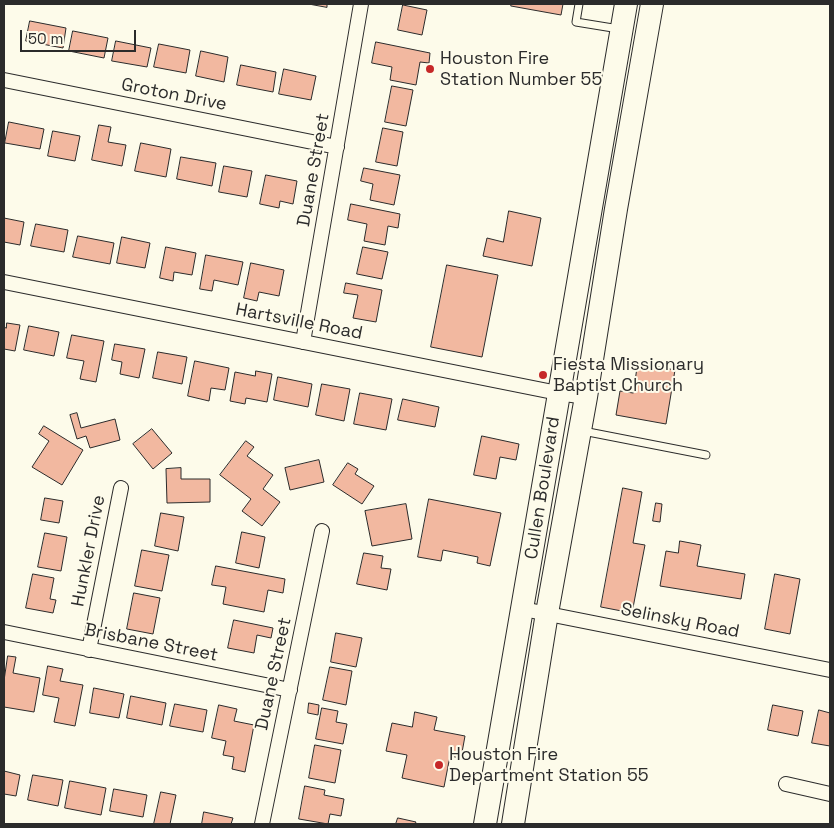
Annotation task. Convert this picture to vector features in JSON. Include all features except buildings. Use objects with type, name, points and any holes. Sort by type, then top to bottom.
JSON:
[{"type":"main road","points":[[624,17],[650,14]]},
{"type":"main road","name":"Cullen Boulevard","points":[[513,824],[546,613],[586,397],[650,14]]},
{"type":"main road","name":"Cullen Boulevard","points":[[486,824],[558,393],[624,17]]},
{"type":"main road","points":[[591,203],[616,209]]},
{"type":"main road","points":[[495,770],[521,775]]},
{"type":"street","name":"Duane Street","points":[[304,342],[361,4]]},
{"type":"street","name":"Groton Drive","points":[[4,80],[337,147]]},
{"type":"street","name":"Hartsville Road","points":[[4,282],[558,393],[586,397]]},
{"type":"street","name":"Hunkler Drive","points":[[89,650],[121,488]]},
{"type":"street","name":"Duane Street","points":[[262,824],[322,531]]},
{"type":"street","name":"Selinsky Road","points":[[523,608],[830,670]]},
{"type":"street","name":"Brisbane Street","points":[[4,632],[290,690]]},
{"type":"street","points":[[786,784],[830,794]]},
{"type":"lane","points":[[580,4],[576,22],[624,17]]},
{"type":"lane","points":[[580,431],[706,455]]},
{"type":"place","name":"Houston Fire Station Number 55","points":[[430,69]]},
{"type":"place","name":"Fiesta Missionary Baptist Church","points":[[543,375]]},
{"type":"place","name":"Houston Fire Department Station 55","points":[[439,765]]}]
